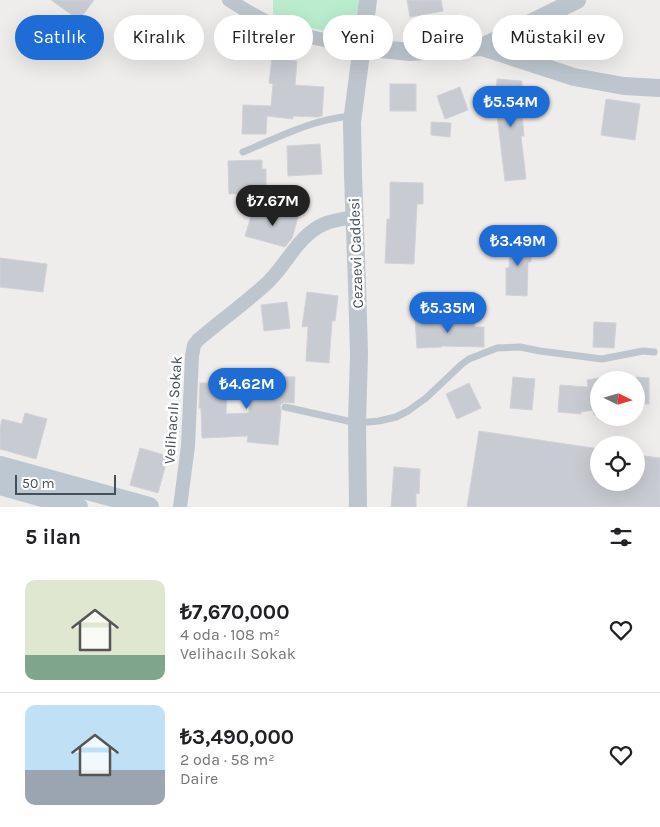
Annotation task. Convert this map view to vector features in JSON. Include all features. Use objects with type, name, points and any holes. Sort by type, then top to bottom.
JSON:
[{"type":"main road","points":[[0,466],[149,507]]},
{"type":"main road","points":[[0,485],[78,507]]},
{"type":"street","points":[[229,0],[246,11],[292,32],[323,39]]},
{"type":"street","name":"Cezaevi Caddesi","points":[[366,15],[368,0]]},
{"type":"street","points":[[482,47],[577,0]]},
{"type":"street","points":[[482,47],[574,77],[624,86],[660,88]]},
{"type":"street","name":"Cezaevi Caddesi","points":[[358,507],[357,423],[359,354],[352,116],[360,60]]},
{"type":"street","name":"Velihacılı Sokak","points":[[180,507],[188,446],[191,368],[194,345],[268,282],[295,248],[309,234],[325,224],[354,217]]},
{"type":"lane","points":[[244,152],[300,127],[337,117],[352,116]]},
{"type":"lane","points":[[285,407],[357,423],[396,417],[426,398],[469,359],[497,348],[520,347],[602,360],[644,351],[654,352]]},
{"type":"green space","points":[[273,0],[359,0],[356,15],[323,15],[323,31],[313,28],[313,15],[273,14]]},
{"type":"building","points":[[51,0],[94,0],[83,15],[72,15]]},
{"type":"building","points":[[407,0],[441,0],[443,11],[410,15]]},
{"type":"building","points":[[272,60],[297,61],[295,85],[324,87],[322,116],[293,116],[293,119],[267,116],[266,134],[242,134],[243,105],[271,106],[273,84],[269,83]]},
{"type":"building","points":[[497,79],[522,81],[521,105],[524,136],[521,136],[526,179],[505,181],[496,106]]},
{"type":"building","points":[[390,84],[416,84],[416,111],[390,111]]},
{"type":"building","points":[[460,87],[468,110],[445,119],[437,96]]},
{"type":"building","points":[[606,99],[640,104],[635,140],[601,135]]},
{"type":"building","points":[[431,122],[451,123],[450,137],[431,135]]},
{"type":"building","points":[[320,144],[322,174],[288,176],[287,146]]},
{"type":"building","points":[[262,160],[262,169],[266,169],[266,193],[229,194],[228,161]]},
{"type":"building","points":[[390,182],[423,183],[423,204],[417,204],[414,264],[385,263],[387,219],[390,219]]},
{"type":"building","points":[[277,207],[299,214],[292,238],[285,247],[245,236],[253,210],[275,216]]},
{"type":"building","points":[[510,237],[531,238],[531,262],[528,262],[527,296],[506,295],[506,268],[509,268]]},
{"type":"building","points":[[0,258],[47,264],[43,292],[0,287]]},
{"type":"building","points":[[307,292],[338,296],[335,321],[332,321],[329,363],[306,361],[308,326],[302,327]]},
{"type":"building","points":[[287,302],[290,328],[264,331],[261,305]]},
{"type":"building","points":[[441,317],[441,321],[475,322],[474,327],[484,327],[484,347],[442,346],[417,348],[415,318]]},
{"type":"building","points":[[594,322],[616,323],[614,348],[593,347]]},
{"type":"building","points":[[250,376],[295,377],[294,403],[284,402],[280,405],[278,445],[247,442],[248,436],[202,438],[201,408],[199,408],[200,383],[227,383],[226,414],[249,413]]},
{"type":"building","points":[[513,377],[535,379],[532,410],[510,408]]},
{"type":"building","points":[[645,378],[649,378],[649,404],[645,404]]},
{"type":"building","points":[[587,380],[590,380],[590,410],[581,412],[581,414],[558,412],[560,385],[588,387]]},
{"type":"building","points":[[469,383],[481,408],[457,419],[446,394]]},
{"type":"building","points":[[25,413],[47,419],[36,459],[0,449],[2,419],[22,424]]},
{"type":"building","points":[[479,431],[590,448],[590,491],[645,491],[645,456],[660,458],[660,507],[467,507]]},
{"type":"building","points":[[140,448],[168,456],[158,493],[130,485]]},
{"type":"building","points":[[394,467],[420,469],[419,494],[416,493],[416,507],[391,507]]}]
